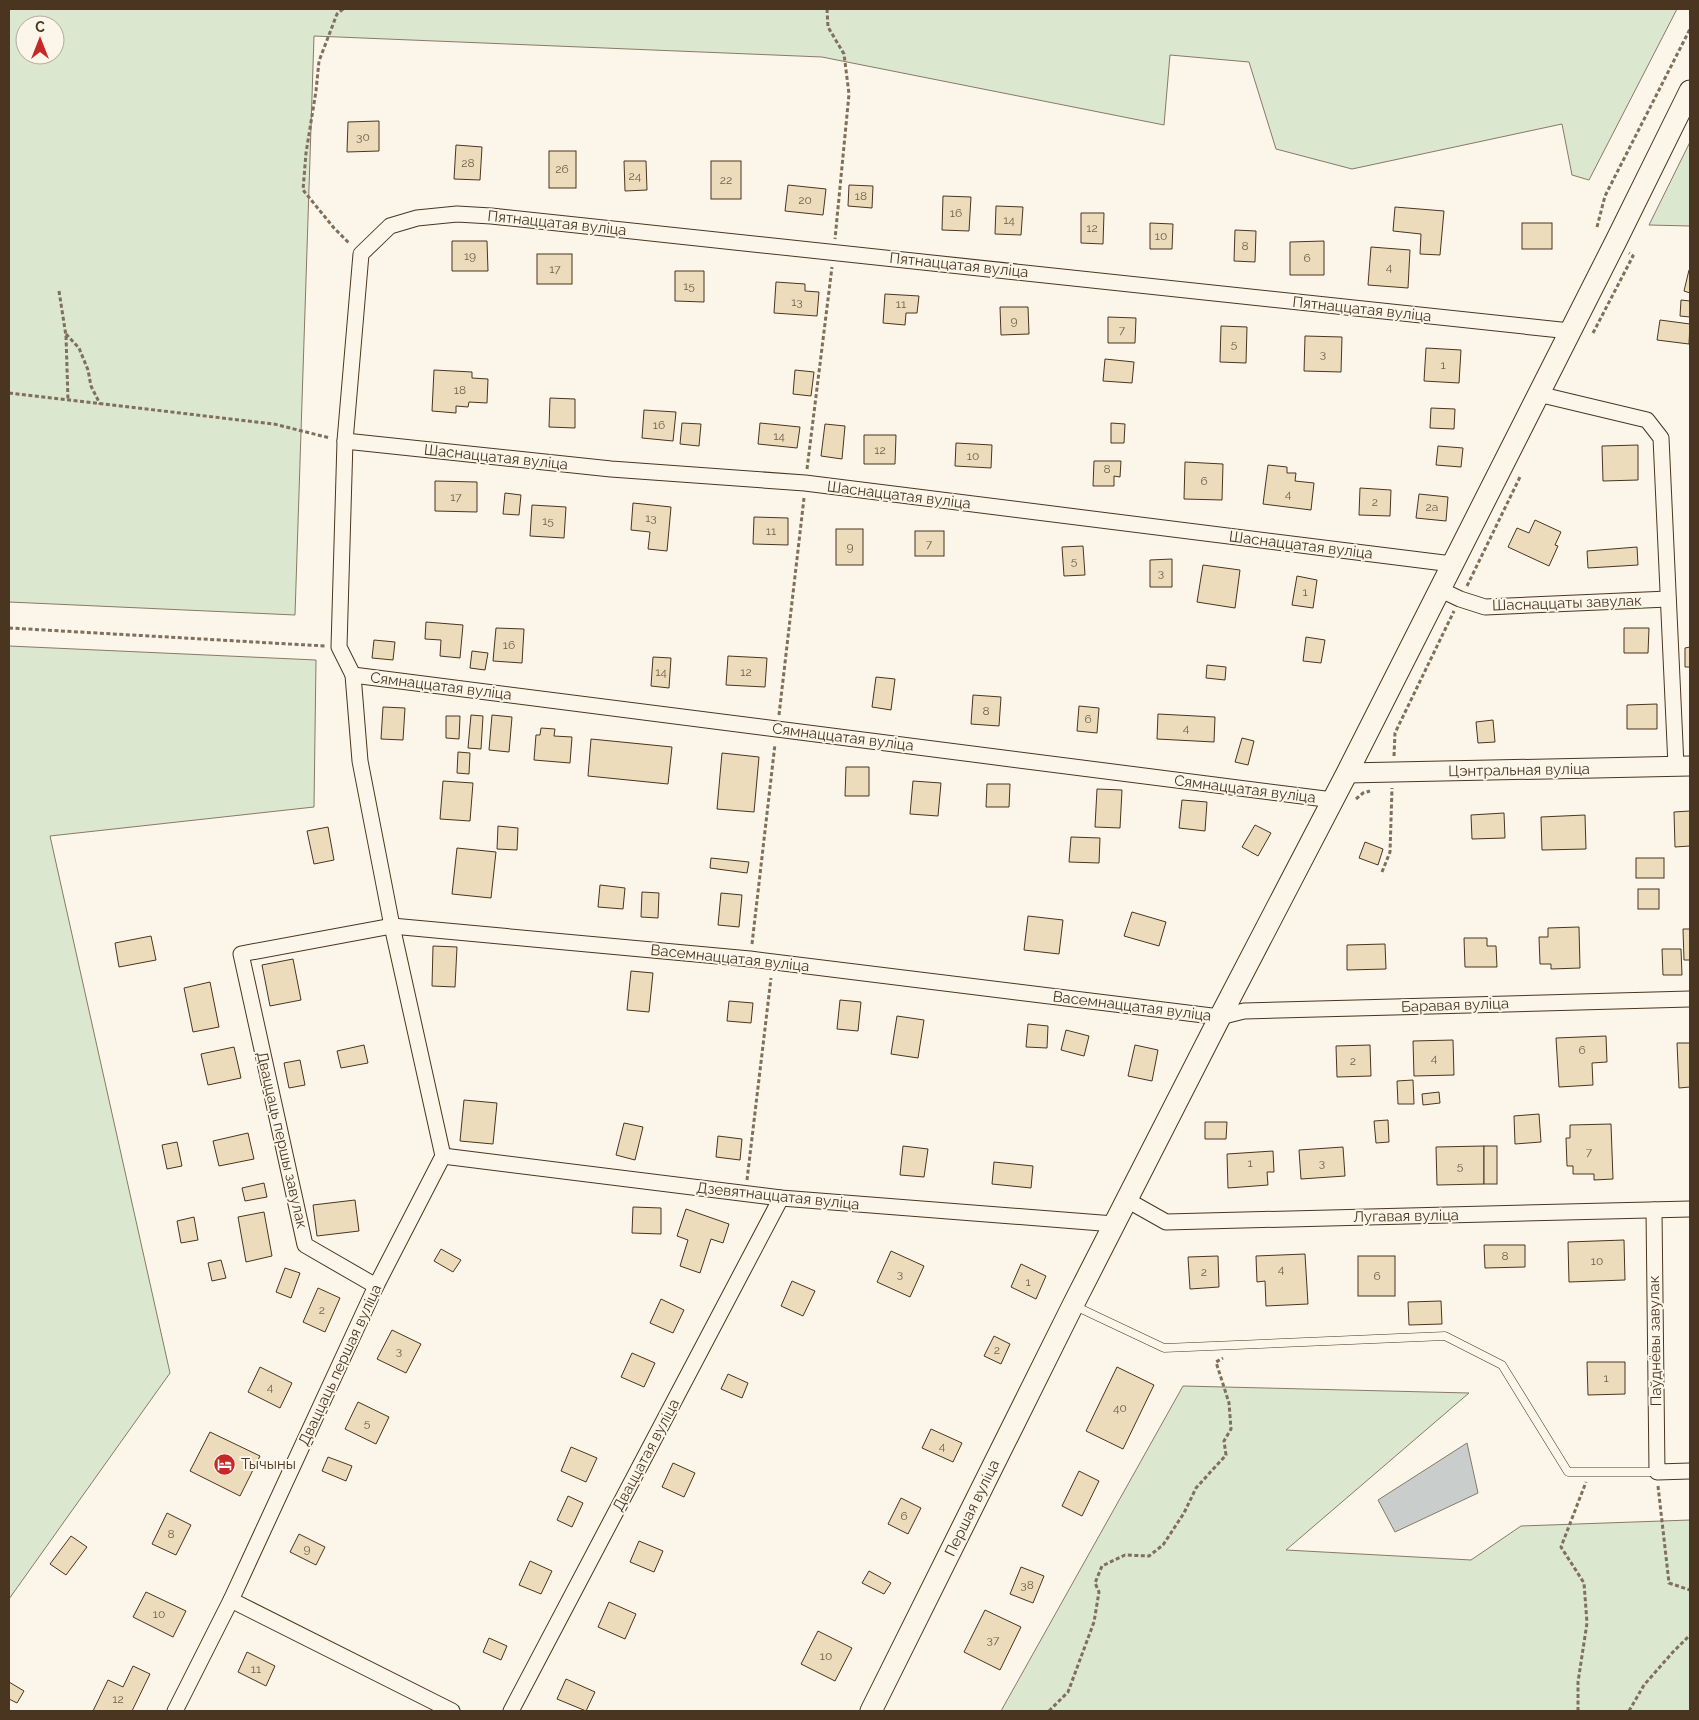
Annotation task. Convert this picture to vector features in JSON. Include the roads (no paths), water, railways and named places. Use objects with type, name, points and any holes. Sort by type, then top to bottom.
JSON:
[{"type":"main road","name":"Першая вуліца","points":[[871,1711],[1073,1305],[1347,773],[1690,91]]},
{"type":"street","name":"Пятнаццатая вуліца","points":[[345,441],[360,254],[390,226],[417,218],[457,214],[834,252],[1570,331]]},
{"type":"street","points":[[1538,394],[1647,420],[1660,438],[1668,599],[1683,766]]},
{"type":"street","name":"Шаснаццатая вуліца","points":[[345,441],[611,469],[805,483],[1452,564]]},
{"type":"street","points":[[345,441],[339,647],[353,675],[360,761],[392,926],[443,1156]]},
{"type":"street","name":"Шаснаццаты завулак","points":[[1439,589],[1460,599],[1485,607],[1668,599]]},
{"type":"street","name":"Сямнаццатая вуліца","points":[[353,675],[1333,800]]},
{"type":"street","name":"Цэнтральная вуліца","points":[[1347,773],[1683,766]]},
{"type":"street","name":"Васемнаццатая вуліца","points":[[241,954],[392,926],[750,959],[1220,1017]]},
{"type":"street","name":"Дваццаць першы завулак","points":[[241,954],[305,1245],[376,1286]]},
{"type":"street","name":"Баравая вуліца","points":[[1220,1017],[1244,1011],[1690,999]]},
{"type":"street","name":"Дзевятнаццатая вуліца","points":[[443,1156],[780,1198],[1114,1224]]},
{"type":"street","name":"Дваццаць першая вуліца","points":[[175,1711],[232,1600],[376,1286],[443,1156]]},
{"type":"street","name":"Дваццатая вуліца","points":[[511,1711],[780,1198]]},
{"type":"street","name":"Лугавая вуліца","points":[[1127,1200],[1166,1222],[1690,1209]]},
{"type":"street","name":"Паўднёвы завулак","points":[[1654,1210],[1657,1472]]},
{"type":"street","points":[[1657,1472],[1690,1471]]},
{"type":"street","points":[[232,1600],[452,1711]]},
{"type":"lane","points":[[1073,1305],[1164,1348],[1445,1336],[1502,1365],[1568,1472],[1657,1472]]},
{"type":"place","name":"Тычыны","points":[[225,1464]]}]
